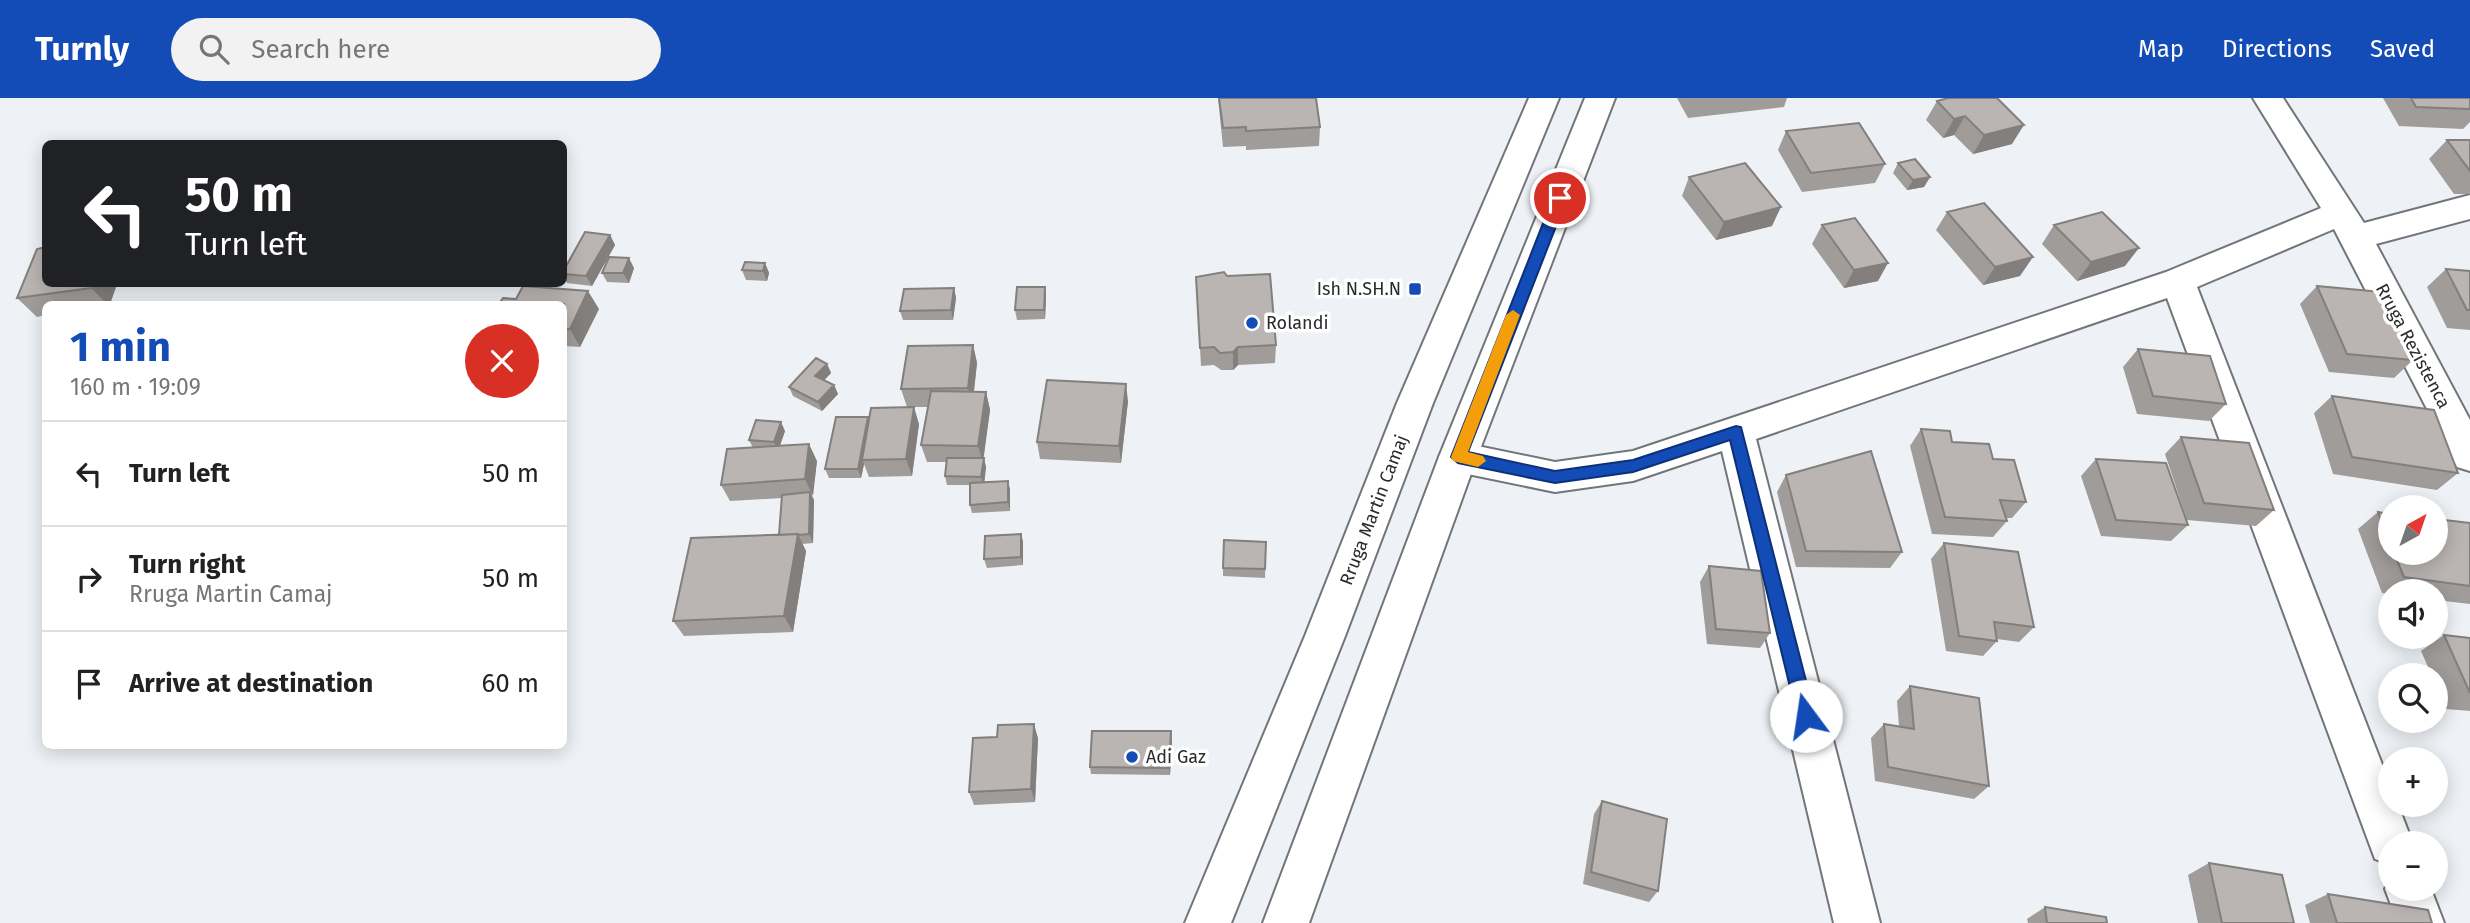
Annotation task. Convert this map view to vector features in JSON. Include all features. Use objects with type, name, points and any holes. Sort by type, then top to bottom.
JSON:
[{"type":"main road","name":"Rruga Martin Camaj","points":[[1208,923],[1325,636],[1415,403],[1544,98]]},
{"type":"main road","points":[[1286,923],[1458,457],[1600,98]]},
{"type":"main road","name":"Rruga Rezistenca","points":[[2268,98],[2348,225],[2470,456]]},
{"type":"main road","points":[[1458,457],[1555,477],[1633,466],[2348,225],[2470,207]]},
{"type":"main road","points":[[2178,281],[2386,831]]},
{"type":"main road","points":[[1736,432],[1857,923]]},
{"type":"main road","points":[[2413,901],[2421,923]]},
{"type":"building","points":[[1219,98],[1316,98],[1320,127],[1246,131],[1246,127],[1223,128]]},
{"type":"building","points":[[1948,98],[1997,98],[2024,125],[1984,135],[1965,116],[1954,119],[1937,101]]},
{"type":"building","points":[[2411,98],[2470,98],[2470,109],[2416,107]]},
{"type":"building","points":[[1859,123],[1885,164],[1811,173],[1786,131]]},
{"type":"building","points":[[2447,140],[2470,140],[2470,171]]},
{"type":"building","points":[[1915,159],[1930,177],[1913,180],[1898,163]]},
{"type":"building","points":[[1745,163],[1781,207],[1724,222],[1689,177]]},
{"type":"building","points":[[1984,203],[2033,257],[1995,267],[1947,212]]},
{"type":"building","points":[[2102,212],[2139,248],[2091,262],[2054,225]]},
{"type":"building","points":[[1855,218],[1888,263],[1854,270],[1822,225]]},
{"type":"building","points":[[585,232],[610,235],[586,276],[567,274],[567,265]]},
{"type":"building","points":[[42,248],[42,287],[91,288],[17,298],[37,249]]},
{"type":"building","points":[[609,257],[629,258],[623,273],[602,273]]},
{"type":"building","points":[[745,262],[765,263],[763,271],[742,270]]},
{"type":"building","points":[[2446,269],[2470,271],[2470,310],[2467,310]]},
{"type":"building","points":[[1224,272],[1227,276],[1270,274],[1276,345],[1238,347],[1233,352],[1220,353],[1214,347],[1200,348],[1196,277]]},
{"type":"building","points":[[2317,286],[2381,292],[2413,360],[2347,354]]},
{"type":"building","points":[[522,287],[588,291],[570,329],[567,329],[567,301],[501,301],[503,298],[516,299]]},
{"type":"building","points":[[1017,287],[1045,287],[1044,310],[1015,310]]},
{"type":"building","points":[[954,288],[951,310],[900,311],[904,289]]},
{"type":"building","points":[[973,345],[968,388],[901,389],[908,346]]},
{"type":"building","points":[[2138,349],[2210,356],[2226,404],[2153,396]]},
{"type":"building","points":[[816,358],[827,364],[815,376],[834,385],[818,402],[789,387]]},
{"type":"building","points":[[1047,380],[1126,384],[1119,446],[1037,442]]},
{"type":"building","points":[[931,391],[986,392],[978,446],[921,445]]},
{"type":"building","points":[[2332,396],[2434,410],[2458,473],[2352,457]]},
{"type":"building","points":[[914,407],[906,459],[862,460],[871,408]]},
{"type":"building","points":[[836,417],[868,417],[858,469],[825,469]]},
{"type":"building","points":[[756,420],[781,422],[774,442],[749,440]]},
{"type":"building","points":[[1921,429],[1950,431],[1952,442],[1989,444],[1993,459],[2014,460],[2026,502],[2000,500],[2007,521],[1945,517]]},
{"type":"building","points":[[2181,437],[2249,443],[2274,510],[2204,503]]},
{"type":"building","points":[[809,444],[805,479],[721,485],[727,449]]},
{"type":"building","points":[[1871,451],[1902,552],[1806,551],[1786,475]]},
{"type":"building","points":[[947,458],[984,458],[981,477],[945,476]]},
{"type":"building","points":[[2096,459],[2166,463],[2188,525],[2116,520]]},
{"type":"building","points":[[1008,481],[1008,502],[970,505],[970,483]]},
{"type":"building","points":[[810,492],[809,534],[779,535],[782,495]]},
{"type":"building","points":[[2448,520],[2470,523],[2470,586],[2448,583],[2448,579],[2404,577],[2399,565],[2448,565]]},
{"type":"building","points":[[798,534],[784,616],[673,621],[691,538]]},
{"type":"building","points":[[1021,534],[1021,557],[984,559],[985,536]]},
{"type":"building","points":[[1224,540],[1266,542],[1265,569],[1223,568]]},
{"type":"building","points":[[1944,543],[2018,552],[2034,627],[1994,622],[1997,641],[1959,636]]},
{"type":"building","points":[[1709,566],[1761,571],[1770,633],[1716,629]]},
{"type":"building","points":[[2448,635],[2470,638],[2470,693],[2448,644]]},
{"type":"building","points":[[1910,686],[1979,698],[1989,786],[1888,767],[1884,724],[1914,729]]},
{"type":"building","points":[[1034,724],[1031,789],[969,792],[973,738],[997,737],[998,725]]},
{"type":"building","name":"Adi Gaz","points":[[1092,731],[1171,731],[1169,768],[1090,767]]},
{"type":"building","points":[[1602,801],[1667,819],[1658,891],[1591,872]]},
{"type":"building","points":[[2209,863],[2282,875],[2294,923],[2222,923]]},
{"type":"building","points":[[2328,894],[2428,910],[2432,923],[2337,923]]},
{"type":"building","points":[[2045,907],[2106,917],[2107,923],[2047,923]]},
{"type":"slow traffic","points":[[1478,461],[1458,457],[1513,315]]},
{"type":"place","name":"Ish N.SH.N","points":[[1415,289]]},
{"type":"place","name":"Rolandi","points":[[1252,323]]},
{"type":"place","name":"Adi Gaz","points":[[1132,757]]},
{"type":"route","points":[[1560,198],[1458,457],[1555,477],[1633,466],[1736,432],[1806,716]]}]
